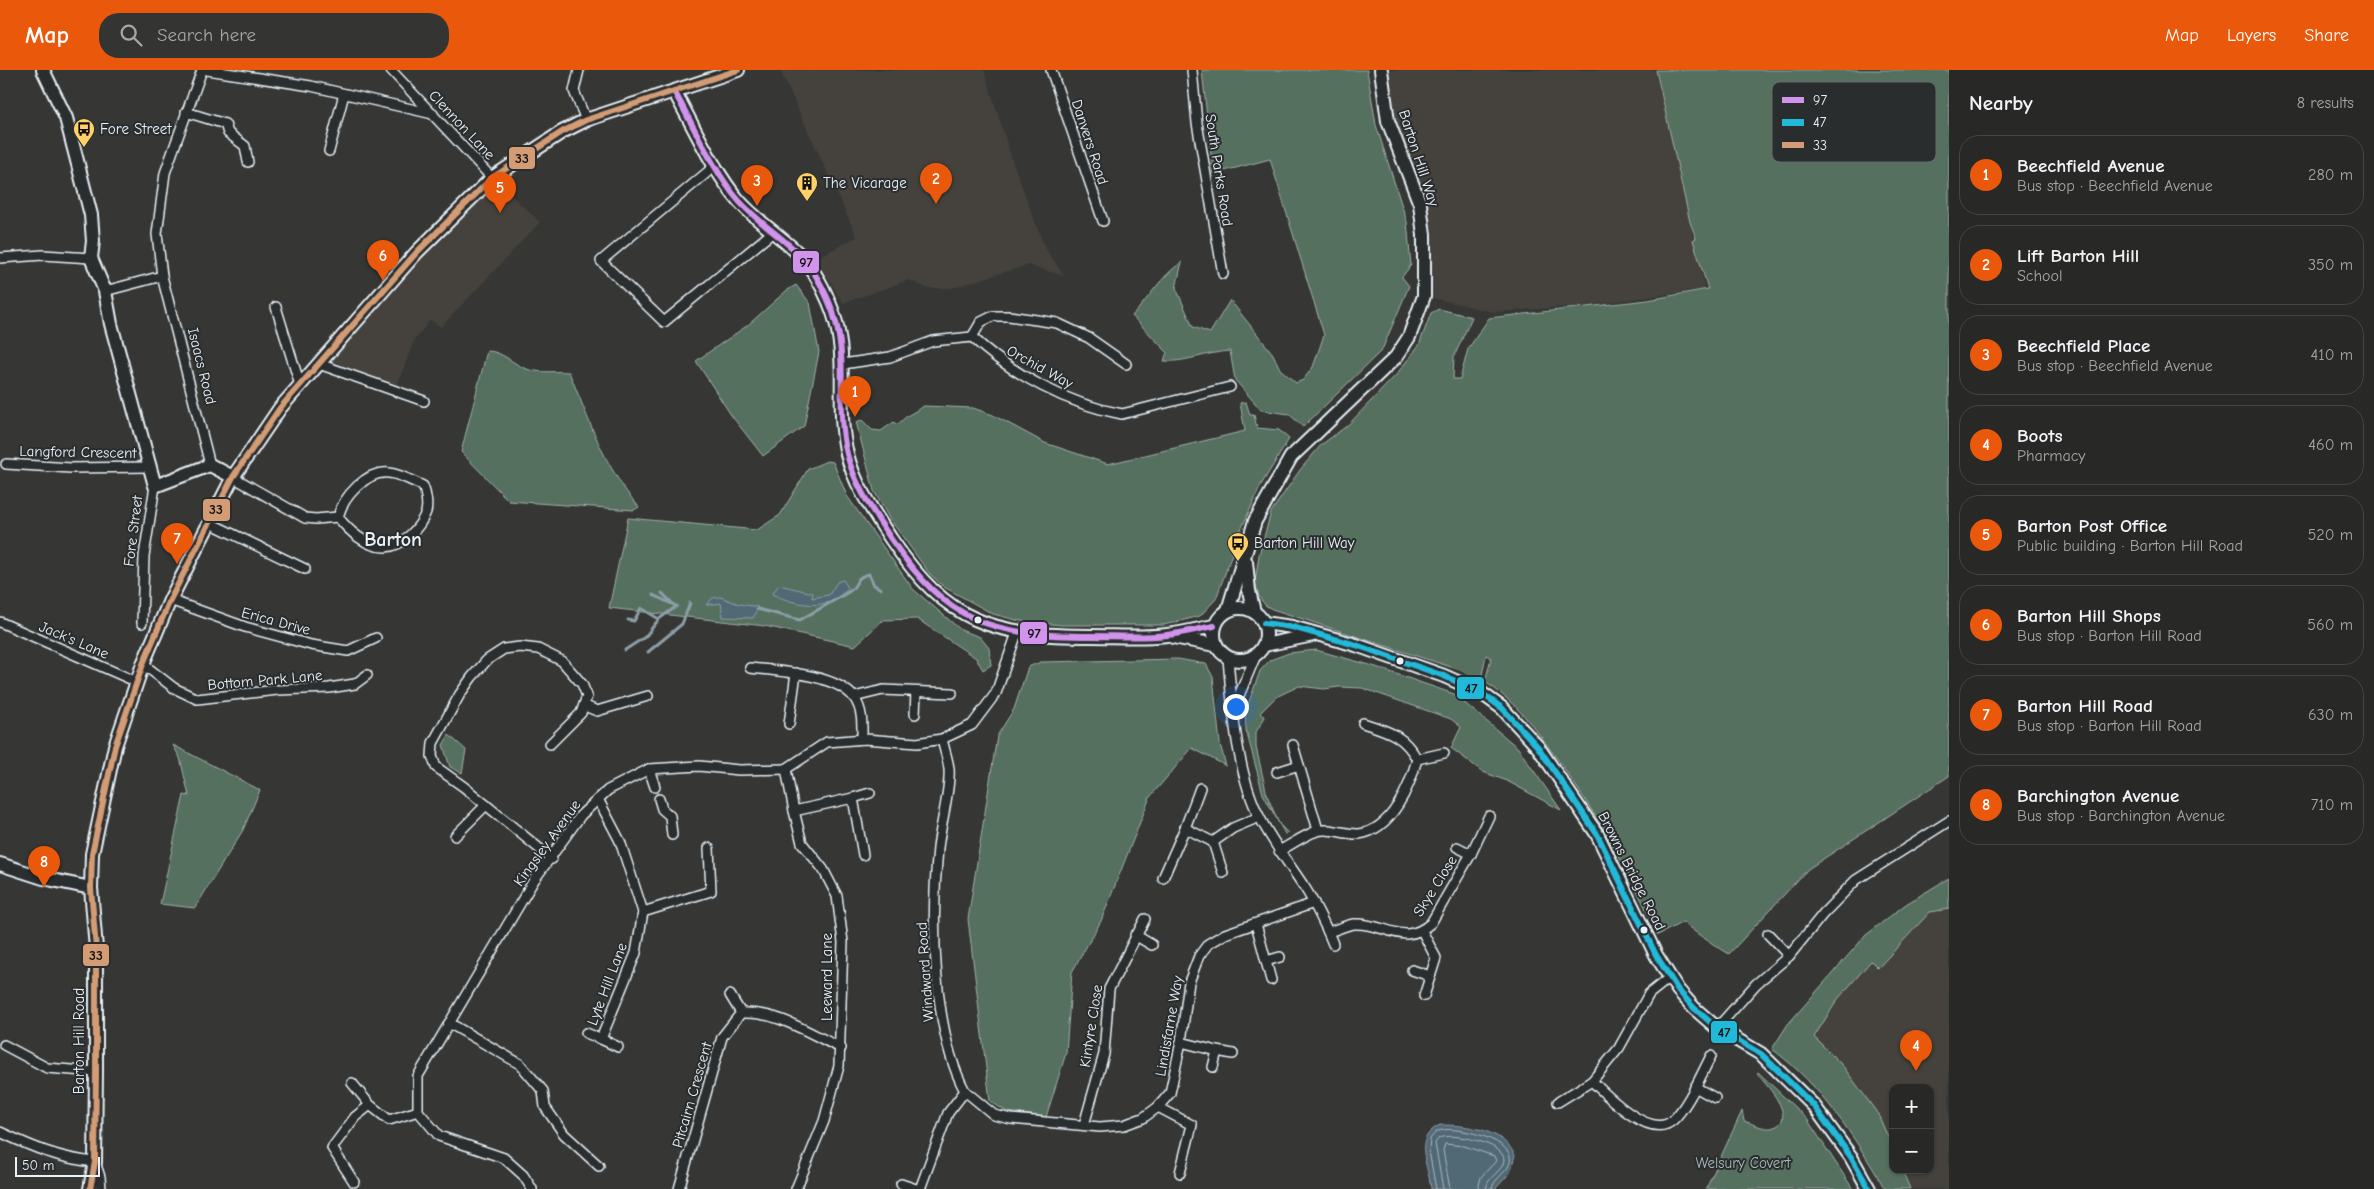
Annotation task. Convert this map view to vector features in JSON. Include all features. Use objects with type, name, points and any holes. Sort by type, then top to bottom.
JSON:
[{"type":"street","name":"Fore Street","points":[[43,70],[66,118],[89,206],[93,241],[91,258],[105,291],[155,486],[144,556],[142,623]]},
{"type":"street","name":"Isaacs Road","points":[[202,70],[165,173],[157,234],[162,276],[210,466]]},
{"type":"street","points":[[207,70],[303,85],[432,114]]},
{"type":"street","name":"Clennon Lane","points":[[391,70],[492,178]]},
{"type":"street","points":[[579,70],[574,91],[586,120]]},
{"type":"street","name":"Barton Hill Road","points":[[90,1189],[95,1162],[96,1072],[96,949],[91,888],[92,854],[115,746],[143,664],[170,600],[233,477],[280,408],[417,252],[492,178],[562,132],[586,120],[674,91],[713,74],[738,70]]},
{"type":"street","name":"Danvers Road","points":[[1051,70],[1102,221]]},
{"type":"street","name":"South Parks Road","points":[[1192,70],[1197,123],[1223,274]]},
{"type":"street","name":"Barton Hill Way","points":[[1228,610],[1255,521],[1291,457],[1396,357],[1409,337],[1424,296],[1424,235],[1420,204],[1388,122],[1382,70]]},
{"type":"street","points":[[674,91],[739,201],[800,255],[814,272],[828,299],[841,335],[844,439],[856,483],[903,556],[931,591],[964,615],[982,624],[1016,633],[1057,636],[1166,635],[1214,626]]},
{"type":"street","points":[[329,151],[344,94]]},
{"type":"street","points":[[186,112],[225,124],[228,133],[245,146],[248,162]]},
{"type":"street","points":[[716,165],[602,262],[664,322],[773,232]]},
{"type":"street","points":[[0,258],[43,255],[91,258]]},
{"type":"street","points":[[105,291],[162,276]]},
{"type":"street","points":[[276,307],[300,385]]},
{"type":"street","points":[[843,364],[890,357],[933,341],[972,337],[981,322],[994,316],[1008,316],[1057,323],[1089,338],[1126,364]]},
{"type":"street","name":"Orchid Way","points":[[972,337],[997,360],[1065,398],[1122,414],[1230,387]]},
{"type":"street","points":[[319,364],[424,402]]},
{"type":"street","name":"Langford Crescent","points":[[6,464],[70,468],[150,467]]},
{"type":"street","points":[[155,486],[210,466],[233,477],[304,518],[338,517]]},
{"type":"street","points":[[388,472],[423,486],[426,494],[426,512],[410,536],[397,544],[384,547],[368,542],[349,531],[338,517],[340,507],[356,488],[371,476],[388,472]]},
{"type":"street","points":[[210,522],[304,569]]},
{"type":"street","name":"Barton Hill Way","points":[[1246,555],[1249,591],[1254,612]]},
{"type":"street","name":"Erica Drive","points":[[170,600],[245,627],[311,645],[348,650],[376,638]]},
{"type":"street","points":[[1215,644],[1214,626],[1218,619],[1228,610],[1243,608],[1254,612],[1264,623],[1266,636],[1232,712]]},
{"type":"street","name":"Jack's Lane","points":[[0,622],[137,682]]},
{"type":"street","name":"Browns Bridge Road","points":[[1264,623],[1292,627],[1356,645],[1464,684],[1492,700],[1512,717],[1554,768],[1597,834],[1669,978],[1694,1008],[1717,1028],[1760,1054],[1814,1106],[1851,1157],[1869,1189]]},
{"type":"street","points":[[786,769],[827,742],[862,739],[917,743],[942,739],[972,725],[996,693],[1016,633]]},
{"type":"street","points":[[1166,635],[1215,644],[1228,658],[1243,661],[1260,650]]},
{"type":"street","name":"Browns Bridge Road","points":[[1260,650],[1284,640],[1318,635]]},
{"type":"street","points":[[550,744],[581,713],[587,696],[582,684],[572,670],[562,661],[538,649],[520,647],[504,649],[488,660],[460,694],[433,743],[432,756],[436,767],[552,859]]},
{"type":"street","points":[[1228,658],[1232,712],[1243,768],[1259,817],[1314,903],[1333,944]]},
{"type":"street","name":"Bottom Park Lane","points":[[143,664],[174,688],[197,699],[278,690],[329,688],[355,684],[367,675]]},
{"type":"street","points":[[750,668],[796,673],[821,678],[834,683],[854,698],[863,718],[862,739]]},
{"type":"street","points":[[789,724],[796,673]]},
{"type":"street","points":[[854,698],[883,690],[952,693]]},
{"type":"street","points":[[914,714],[916,692]]},
{"type":"street","points":[[585,706],[597,712],[648,696]]},
{"type":"street","points":[[1363,723],[1399,736],[1417,759]]},
{"type":"street","name":"Windward Road","points":[[942,739],[949,770],[938,848],[934,913],[936,951],[943,1033],[957,1076],[965,1091]]},
{"type":"street","points":[[1293,744],[1318,830]]},
{"type":"street","points":[[1417,759],[1444,753]]},
{"type":"street","points":[[1279,851],[1318,830],[1358,834],[1371,830],[1389,817],[1408,788],[1417,759]]},
{"type":"street","name":"Kingsley Avenue","points":[[449,1022],[534,880],[552,859],[582,815],[608,790],[649,769],[699,766],[739,770],[786,769]]},
{"type":"street","points":[[1277,772],[1299,766]]},
{"type":"street","points":[[649,769],[655,787]]},
{"type":"street","name":"Leeward Lane","points":[[786,769],[802,843],[822,869],[837,896],[843,942],[839,1066],[824,1120],[796,1189]]},
{"type":"street","points":[[1163,878],[1200,788]]},
{"type":"street","points":[[794,811],[870,793]]},
{"type":"street","points":[[852,798],[863,855]]},
{"type":"street","name":"Lyte Hill Lane","points":[[598,799],[620,841],[643,912],[636,953],[601,1039]]},
{"type":"street","points":[[659,799],[662,809],[670,816],[672,834]]},
{"type":"street","points":[[455,836],[486,805]]},
{"type":"street","name":"Skye Close","points":[[1328,932],[1354,924],[1404,936],[1422,931],[1431,923],[1471,854],[1489,816]]},
{"type":"street","points":[[1213,842],[1233,828],[1259,817]]},
{"type":"street","points":[[1717,1028],[1756,984],[1789,956],[1823,914],[1856,880],[1949,821]]},
{"type":"street","points":[[1185,828],[1213,842],[1223,873]]},
{"type":"street","name":"Skye Close","points":[[1457,847],[1471,854]]},
{"type":"street","points":[[643,912],[710,891],[709,848]]},
{"type":"street","points":[[0,864],[44,878],[91,888]]},
{"type":"street","name":"Lindisfarne Way","points":[[965,1091],[994,1115],[1011,1119],[1084,1125],[1124,1125],[1143,1118],[1158,1107],[1170,1093],[1181,1042],[1189,982],[1199,956],[1208,944],[1225,934],[1314,903]]},
{"type":"street","name":"Kintyre Close","points":[[1084,1125],[1104,1054],[1109,989],[1145,918]]},
{"type":"street","points":[[1256,924],[1271,980]]},
{"type":"street","name":"Skye Close","points":[[1422,931],[1436,958],[1424,996]]},
{"type":"street","points":[[1768,934],[1789,956]]},
{"type":"street","points":[[1135,935],[1152,945]]},
{"type":"street","points":[[1266,961],[1280,957]]},
{"type":"street","points":[[1412,970],[1430,976]]},
{"type":"street","points":[[1558,1102],[1592,1081],[1619,1048],[1649,994],[1669,978]]},
{"type":"street","points":[[730,995],[741,1013],[756,1012],[772,1015],[841,1048]]},
{"type":"street","name":"Pitcairn Crescent","points":[[679,1189],[722,1036],[741,1013]]},
{"type":"street","points":[[532,1189],[523,1175],[504,1158],[439,1136],[418,1111],[418,1076],[449,1022],[520,1064],[543,1091],[545,1108],[564,1134],[599,1166]]},
{"type":"street","name":"Lyte Hill Lane","points":[[586,1033],[618,1047]]},
{"type":"street","points":[[1181,1042],[1233,1054]]},
{"type":"street","points":[[4,1044],[47,1068],[96,1072]]},
{"type":"street","points":[[1213,1067],[1217,1051]]},
{"type":"street","points":[[1592,1081],[1618,1105],[1652,1126],[1664,1126],[1673,1120],[1695,1087],[1711,1056]]},
{"type":"street","points":[[352,1083],[370,1105],[389,1120],[418,1111]]},
{"type":"street","points":[[1695,1087],[1715,1098]]},
{"type":"street","points":[[920,1189],[948,1113],[965,1091]]},
{"type":"street","points":[[354,1182],[332,1148],[355,1117],[370,1105]]},
{"type":"street","points":[[1158,1107],[1192,1125],[1180,1173]]},
{"type":"street","points":[[0,1132],[42,1152],[71,1160],[95,1162],[101,1189]]},
{"type":"street","points":[[901,1184],[916,1189]]},
{"type":"shaded area","points":[[780,70],[984,70],[1013,163],[1045,248],[1064,276],[1028,265],[951,288],[927,288],[909,280],[843,303],[816,258],[857,237]]},
{"type":"shaded area","points":[[1381,70],[1656,70],[1705,289],[1582,306],[1494,312],[1424,296],[1424,235]]},
{"type":"shaded area","points":[[492,178],[540,222],[441,327],[430,320],[414,341],[395,390],[319,364]]},
{"type":"shaded area","points":[[1949,909],[1949,1189],[1910,1189],[1904,1174],[1934,1174],[1934,1084],[1889,1084],[1889,1141],[1870,1103],[1813,1037],[1838,999],[1871,961],[1878,967],[1930,912]]},
{"type":"green space","points":[[1202,70],[1367,70],[1376,125],[1407,222],[1411,265],[1402,277],[1409,286],[1382,350],[1303,427],[1289,414],[1261,410],[1235,380],[1230,351],[1164,361],[1167,352],[1132,316],[1161,281],[1182,262],[1176,288],[1193,327],[1210,333],[1230,300],[1273,354],[1280,369],[1296,383],[1303,380],[1313,367],[1324,335],[1270,159],[1213,174]]},
{"type":"green space","points":[[1656,70],[1949,70],[1949,776],[1808,869],[1729,954],[1699,935],[1683,922],[1658,935],[1636,888],[1611,843],[1570,777],[1524,716],[1506,698],[1485,682],[1491,658],[1486,655],[1481,680],[1460,670],[1272,609],[1265,605],[1259,597],[1255,582],[1259,555],[1271,512],[1300,470],[1321,445],[1348,425],[1396,375],[1419,345],[1431,313],[1439,309],[1472,317],[1454,357],[1453,379],[1460,379],[1468,349],[1489,318],[1648,300],[1708,289],[1693,240],[1696,238],[1690,222]]},
{"type":"green space","points":[[796,285],[810,303],[819,352],[804,426],[763,456],[731,415],[696,361],[748,325],[786,291]]},
{"type":"green space","points":[[487,351],[499,353],[530,370],[569,372],[598,442],[616,476],[639,507],[634,510],[509,501],[461,452]]},
{"type":"green space","points":[[1246,402],[1250,415],[1254,415],[1257,428],[1279,430],[1289,439],[1261,485],[1239,534],[1216,599],[1200,616],[1164,625],[1061,625],[1020,621],[993,614],[944,587],[929,573],[889,518],[874,491],[856,422],[862,420],[872,430],[881,431],[894,422],[897,425],[907,416],[924,406],[973,408],[993,415],[1045,443],[1108,464],[1245,431],[1240,403]]},
{"type":"green space","points":[[827,461],[833,462],[847,496],[913,589],[961,630],[980,637],[989,648],[991,665],[983,670],[976,658],[917,619],[883,620],[855,646],[765,626],[609,608],[628,518],[757,530],[780,515],[808,469]]},
{"type":"green space","points":[[1316,650],[1370,665],[1454,694],[1518,748],[1561,810],[1507,781],[1483,772],[1451,748],[1461,727],[1451,719],[1362,688],[1339,687],[1324,689],[1299,686],[1276,697],[1260,713],[1265,717],[1256,732],[1256,747],[1267,795],[1277,820],[1263,794],[1246,730],[1245,713],[1260,671],[1270,660],[1289,653]]},
{"type":"green space","points":[[1178,659],[1206,664],[1213,677],[1220,744],[1226,766],[1192,748],[1150,797],[1101,921],[1072,972],[1066,1053],[1046,1117],[1007,1112],[990,1101],[968,919],[997,736],[1014,709],[1028,667],[1041,662]]},
{"type":"green space","points":[[449,735],[466,750],[462,773],[450,767],[443,745]]},
{"type":"green space","points":[[173,745],[260,790],[243,830],[195,908],[160,904],[184,795],[189,796],[180,758]]},
{"type":"green space","points":[[1280,825],[1288,833],[1285,834]]},
{"type":"green space","points":[[1949,878],[1949,909],[1930,912],[1878,968],[1871,961],[1838,999],[1814,1037],[1842,1065],[1878,1114],[1889,1140],[1889,1174],[1904,1174],[1910,1189],[1885,1189],[1836,1113],[1790,1063],[1772,1049],[1788,1024],[1866,935],[1906,904]]},
{"type":"green space","name":"Welsury Covert","points":[[1758,1072],[1807,1119],[1853,1189],[1706,1189],[1742,1111],[1744,1121],[1764,1128],[1771,1128],[1779,1124],[1783,1118],[1778,1102],[1757,1074]]},
{"type":"water","points":[[843,580],[849,589],[832,601],[825,603],[802,604],[772,594],[779,585],[813,593],[812,598],[829,595],[837,582]]},
{"type":"water","points":[[720,597],[739,604],[758,607],[753,618],[723,617],[721,603],[706,605],[713,598]]},
{"type":"water","points":[[1440,1125],[1483,1130],[1502,1139],[1515,1155],[1510,1173],[1495,1189],[1431,1189],[1425,1162],[1424,1145],[1431,1131]]},
{"type":"waterway","points":[[757,609],[800,620],[850,591],[864,575],[869,574],[874,585],[881,589]]},
{"type":"waterway","points":[[662,593],[673,604]]},
{"type":"waterway","points":[[653,595],[676,606]]},
{"type":"waterway","points":[[648,652],[682,624],[690,603]]},
{"type":"waterway","points":[[625,650],[645,637],[659,619],[677,606]]},
{"type":"waterway","points":[[628,620],[634,621],[641,608],[659,619]]},
{"type":"transit line","name":"33","points":[[90,1189],[95,1162],[96,1072],[96,949],[91,888],[92,854],[115,746],[143,664],[170,600],[233,477],[280,408],[417,252],[492,178],[562,132],[586,120],[738,70]]},
{"type":"transit line","name":"97","points":[[674,91],[712,162],[739,201],[804,259],[823,289],[836,322],[840,341],[843,434],[850,466],[865,498],[891,539],[912,568],[933,590],[954,607],[976,619],[1000,628],[1027,633],[1129,637],[1173,634],[1214,626]]},
{"type":"transit line","name":"47","points":[[1264,623],[1292,627],[1356,645],[1444,676],[1480,692],[1502,708],[1538,747],[1597,834],[1656,955],[1678,990],[1694,1008],[1717,1028],[1761,1054],[1814,1106],[1851,1157],[1869,1189]]},
{"type":"place","name":"Fore Street","points":[[84,148]]},
{"type":"place","name":"The Vicarage","points":[[807,202]]},
{"type":"place","name":"Lift Barton Hill","points":[[936,204]]},
{"type":"place","name":"Beechfield Place","points":[[757,206]]},
{"type":"place","name":"Barton Post Office","points":[[500,213]]},
{"type":"place","name":"Barton Hill Shops","points":[[383,281]]},
{"type":"place","name":"Beechfield Avenue","points":[[855,417]]},
{"type":"place","name":"Barton Hill Way","points":[[1238,562]]},
{"type":"place","name":"Barton Hill Road","points":[[177,564]]},
{"type":"place","name":"Barchington Avenue","points":[[44,887]]},
{"type":"place","name":"Boots","points":[[1916,1071]]},
{"type":"district","name":"Barton","points":[[393,539]]}]
